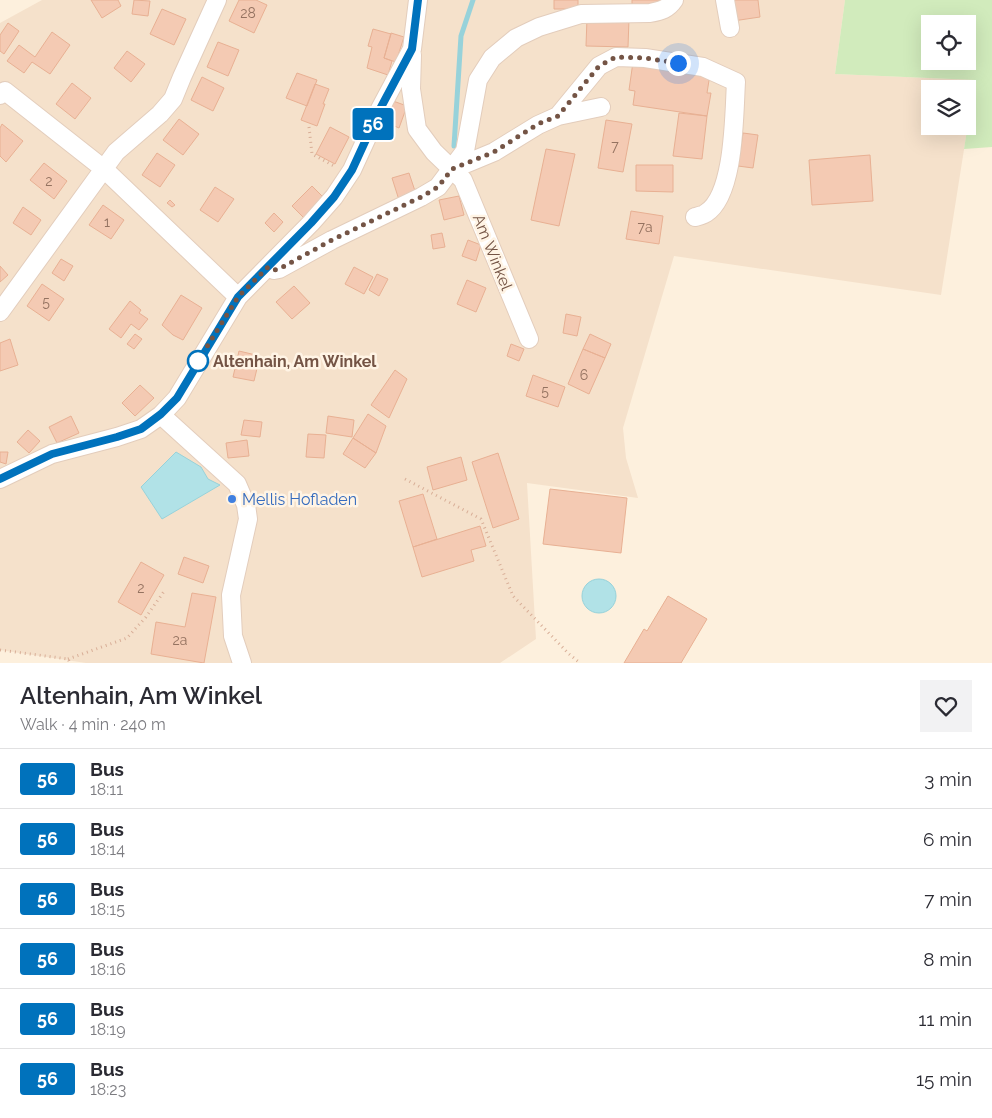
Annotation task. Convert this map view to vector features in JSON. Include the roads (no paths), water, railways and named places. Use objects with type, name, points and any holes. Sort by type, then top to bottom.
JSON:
[{"type":"street","points":[[0,312],[116,152],[160,114],[173,99],[217,0]]},
{"type":"street","name":"Am Winkel","points":[[418,0],[412,49],[411,89],[417,129],[434,152],[463,180],[528,339]]},
{"type":"street","points":[[268,267],[274,270],[279,269],[438,187],[465,151],[478,80],[492,58],[516,38],[539,27],[581,14],[650,13],[662,11],[674,0]]},
{"type":"street","points":[[725,0],[730,28]]},
{"type":"street","points":[[0,479],[52,454],[141,429],[161,414],[177,398],[238,297],[334,197],[349,174],[380,109],[412,49]]},
{"type":"street","points":[[558,116],[599,66],[616,57],[645,58],[703,67],[736,82],[734,132],[724,188],[715,205],[706,213],[695,217]]},
{"type":"street","points":[[3,93],[104,170],[238,297]]},
{"type":"street","points":[[452,169],[494,152],[538,124],[558,116],[601,107]]},
{"type":"street","points":[[161,414],[237,484],[246,505],[248,519],[231,594],[233,636],[242,663]]},
{"type":"water","points":[[176,452],[201,467],[208,479],[220,485],[162,519],[141,487]]},
{"type":"water","points":[[599,579],[606,580],[611,584],[615,589],[615,603],[611,608],[606,612],[599,613],[592,612],[587,608],[583,603],[582,596],[583,589],[587,584],[592,580]]},
{"type":"waterway","points":[[454,146],[461,36],[473,0]]},
{"type":"place","name":"Altenhain, Am Winkel","points":[[198,361]]},
{"type":"place","name":"Mellis Hofladen","points":[[232,499]]}]
